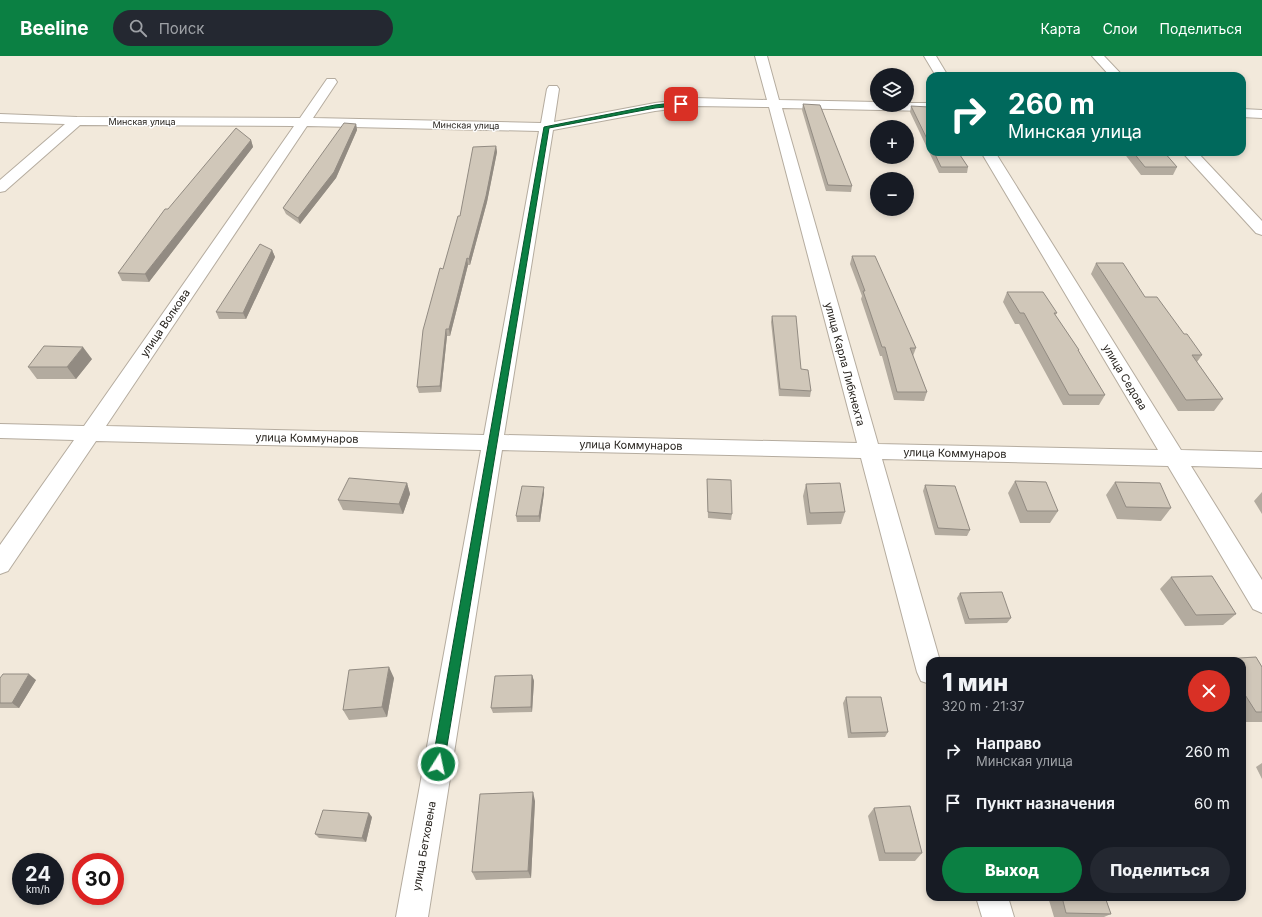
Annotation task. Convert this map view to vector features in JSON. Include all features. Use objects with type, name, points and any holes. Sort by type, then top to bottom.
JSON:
[{"type":"street","name":"улица Карла Либкнехта","points":[[761,56],[926,658]]},
{"type":"street","points":[[930,56],[940,72]]},
{"type":"street","points":[[1098,56],[1113,72]]},
{"type":"street","name":"улица Волкова","points":[[0,564],[331,82]]},
{"type":"street","name":"улица Бетховена","points":[[412,917],[553,89]]},
{"type":"street","name":"Минская улица","points":[[0,118],[77,121],[303,122],[546,127],[655,107],[695,102],[774,105],[926,107]]},
{"type":"street","points":[[1246,113],[1262,114]]},
{"type":"street","points":[[0,188],[77,121]]},
{"type":"street","name":"улица Седова","points":[[990,156],[1262,602]]},
{"type":"street","points":[[1193,156],[1262,230]]},
{"type":"street","name":"улица Коммунаров","points":[[0,431],[1262,460]]},
{"type":"street","points":[[993,901],[998,917]]},
{"type":"building","points":[[803,104],[820,105],[852,186],[828,185]]},
{"type":"building","points":[[914,106],[926,107],[926,137],[914,112]]},
{"type":"building","points":[[344,123],[356,124],[334,172],[298,218],[283,208]]},
{"type":"building","points":[[236,128],[251,140],[145,274],[118,273],[165,209],[168,209]]},
{"type":"building","points":[[496,146],[486,196],[469,259],[467,258],[449,329],[446,329],[440,386],[417,387],[423,330],[440,268],[443,269],[458,216],[460,216],[473,147]]},
{"type":"building","points":[[936,156],[961,156],[968,167],[941,167]]},
{"type":"building","points":[[1136,156],[1167,156],[1177,167],[1145,167]]},
{"type":"building","points":[[260,244],[272,250],[243,313],[216,312]]},
{"type":"building","points":[[852,256],[875,256],[916,348],[910,348],[927,392],[897,392],[885,347],[882,347],[863,291],[865,291]]},
{"type":"building","points":[[1096,263],[1123,263],[1145,297],[1157,297],[1184,334],[1187,334],[1202,355],[1192,355],[1223,399],[1186,400]]},
{"type":"building","points":[[1007,292],[1043,292],[1057,313],[1054,313],[1079,350],[1105,395],[1069,395],[1024,313],[1020,313]]},
{"type":"building","points":[[772,316],[796,316],[801,369],[808,370],[811,391],[780,389]]},
{"type":"building","points":[[44,346],[83,347],[67,367],[28,367]]},
{"type":"building","points":[[349,478],[407,483],[399,504],[338,500]]},
{"type":"building","points":[[707,479],[731,480],[732,514],[708,512]]},
{"type":"building","points":[[1015,481],[1046,482],[1058,511],[1027,511]]},
{"type":"building","points":[[1115,482],[1160,483],[1171,508],[1126,507]]},
{"type":"building","points":[[840,483],[845,512],[810,513],[806,484]]},
{"type":"building","points":[[925,485],[955,486],[970,530],[938,528]]},
{"type":"building","points":[[522,486],[544,487],[539,516],[516,516]]},
{"type":"building","points":[[1212,576],[1236,614],[1196,615],[1171,577]]},
{"type":"building","points":[[1002,592],[1011,618],[969,619],[960,593]]},
{"type":"building","points":[[1256,657],[1262,667],[1262,712],[1256,712],[1246,696],[1246,658]]},
{"type":"building","points":[[389,667],[382,707],[343,710],[349,670]]},
{"type":"building","points":[[3,674],[29,674],[12,703],[0,703],[0,678]]},
{"type":"building","points":[[532,675],[531,707],[491,708],[495,676]]},
{"type":"building","points":[[846,697],[881,697],[888,732],[851,733]]},
{"type":"building","points":[[533,792],[528,871],[472,872],[480,794]]},
{"type":"building","points":[[910,806],[922,853],[885,853],[874,808]]},
{"type":"building","points":[[323,810],[369,813],[362,838],[315,834]]},
{"type":"building","points":[[1063,901],[1106,901],[1111,914],[1066,913]]},
{"type":"route","points":[[438,764],[546,127],[634,110],[681,104]]}]
